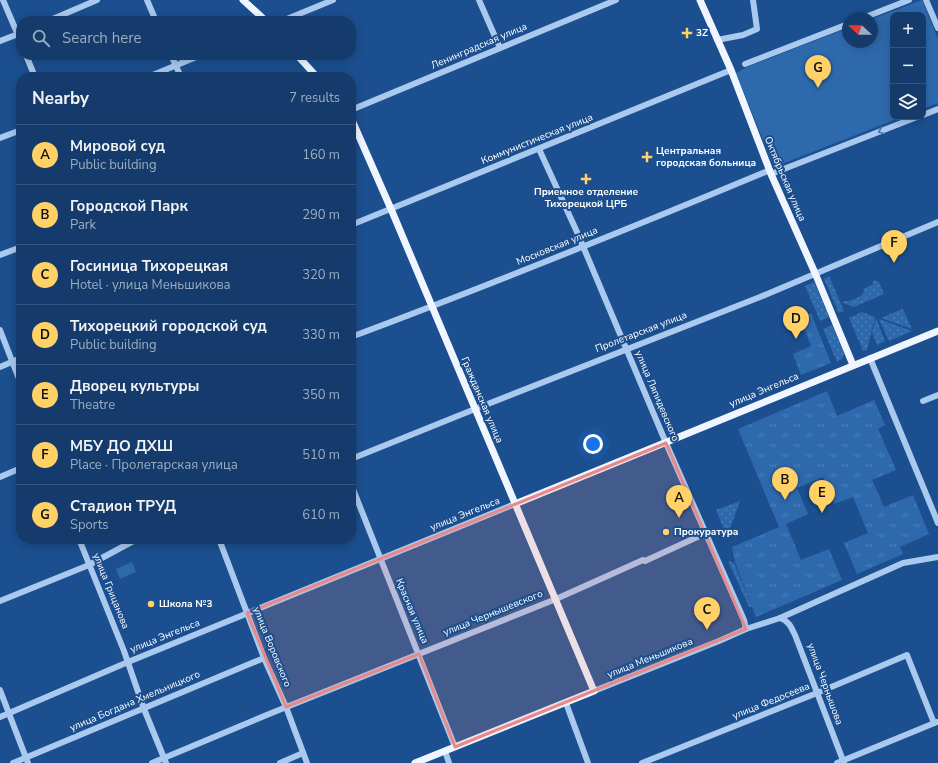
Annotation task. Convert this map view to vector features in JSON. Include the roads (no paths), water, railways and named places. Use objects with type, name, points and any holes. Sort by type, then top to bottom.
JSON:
[{"type":"main road","points":[[243,0],[261,16]]},
{"type":"main road","name":"Октябрьская улица","points":[[700,0],[731,70],[771,172],[854,365]]},
{"type":"main road","points":[[302,60],[312,72]]},
{"type":"main road","name":"Гражданская улица","points":[[356,129],[594,691]]},
{"type":"main road","name":"улица Энгельса","points":[[515,504],[938,331]]},
{"type":"main road","name":"улица Меньшикова","points":[[415,763],[566,704],[594,691]]},
{"type":"street","points":[[3,0],[16,27]]},
{"type":"street","points":[[60,16],[97,0]]},
{"type":"street","points":[[147,0],[154,16]]},
{"type":"street","points":[[294,16],[333,0]]},
{"type":"street","points":[[479,0],[500,48]]},
{"type":"street","name":"Ленинградская улица","points":[[356,108],[616,0]]},
{"type":"street","points":[[717,40],[743,35],[757,28],[753,0]]},
{"type":"street","points":[[878,12],[909,0]]},
{"type":"street","points":[[926,0],[938,28]]},
{"type":"street","points":[[745,64],[842,26]]},
{"type":"street","points":[[0,41],[16,34]]},
{"type":"street","points":[[28,60],[33,72]]},
{"type":"street","points":[[174,60],[179,72]]},
{"type":"street","points":[[160,72],[188,60]]},
{"type":"street","name":"Коммунистическая улица","points":[[356,223],[731,70]]},
{"type":"street","points":[[926,114],[938,109]]},
{"type":"street","name":"Московская улица","points":[[356,336],[771,172],[909,120]]},
{"type":"street","points":[[0,138],[16,132]]},
{"type":"street","name":"улица Ляпидевского","points":[[539,149],[744,620],[746,628]]},
{"type":"street","name":"Пролетарская улица","points":[[356,457],[475,408],[760,297],[938,222]]},
{"type":"street","points":[[0,255],[16,249]]},
{"type":"street","points":[[0,330],[16,370]]},
{"type":"street","points":[[870,358],[938,523]]},
{"type":"street","points":[[0,367],[16,360]]},
{"type":"street","points":[[923,401],[938,395]]},
{"type":"street","points":[[0,477],[16,470]]},
{"type":"street","name":"Красная улица","points":[[356,497],[455,747]]},
{"type":"street","name":"улица Энгельса","points":[[0,717],[128,662],[515,504]]},
{"type":"street","name":"улица Чернышевского","points":[[152,763],[165,761],[286,707],[556,599],[706,533]]},
{"type":"street","name":"улица Грицанова","points":[[81,544],[128,662],[144,709],[165,761]]},
{"type":"street","points":[[0,601],[89,565],[128,544]]},
{"type":"street","name":"улица Воровского","points":[[221,544],[264,658],[286,707],[307,763]]},
{"type":"street","name":"улица Меньшикова","points":[[594,691],[719,641],[746,628],[780,618],[903,563],[938,557]]},
{"type":"street","name":"улица Чернышова","points":[[780,618],[790,625],[795,635],[841,762]]},
{"type":"street","name":"улица Федосеева","points":[[642,763],[817,694],[907,655],[936,722]]},
{"type":"street","name":"улица Богдана Хмельницкого","points":[[13,763],[27,760],[264,658]]},
{"type":"street","points":[[0,690],[27,760]]},
{"type":"street","points":[[566,704],[588,763]]},
{"type":"street","points":[[841,762],[936,722]]},
{"type":"street","points":[[445,751],[449,763]]},
{"type":"street","points":[[280,763],[303,753]]},
{"type":"place","name":"3Z","points":[[687,33]]},
{"type":"place","name":"Стадион ТРУД","points":[[818,88]]},
{"type":"place","name":"Центральная городская больница","points":[[647,157]]},
{"type":"place","name":"Приемное отделение Тихорецкой ЦРБ","points":[[586,179]]},
{"type":"place","name":"МБУ ДО ДХШ","points":[[894,263]]},
{"type":"place","name":"Тихорецкий городской суд","points":[[796,339]]},
{"type":"place","name":"Городской Парк","points":[[785,500]]},
{"type":"place","name":"Дворец культуры","points":[[822,513]]},
{"type":"place","name":"Мировой суд","points":[[679,518]]},
{"type":"place","name":"Прокуратура","points":[[666,532]]},
{"type":"place","name":"Школа №3","points":[[151,604]]},
{"type":"place","name":"Госиница Тихорецкая","points":[[707,630]]}]
